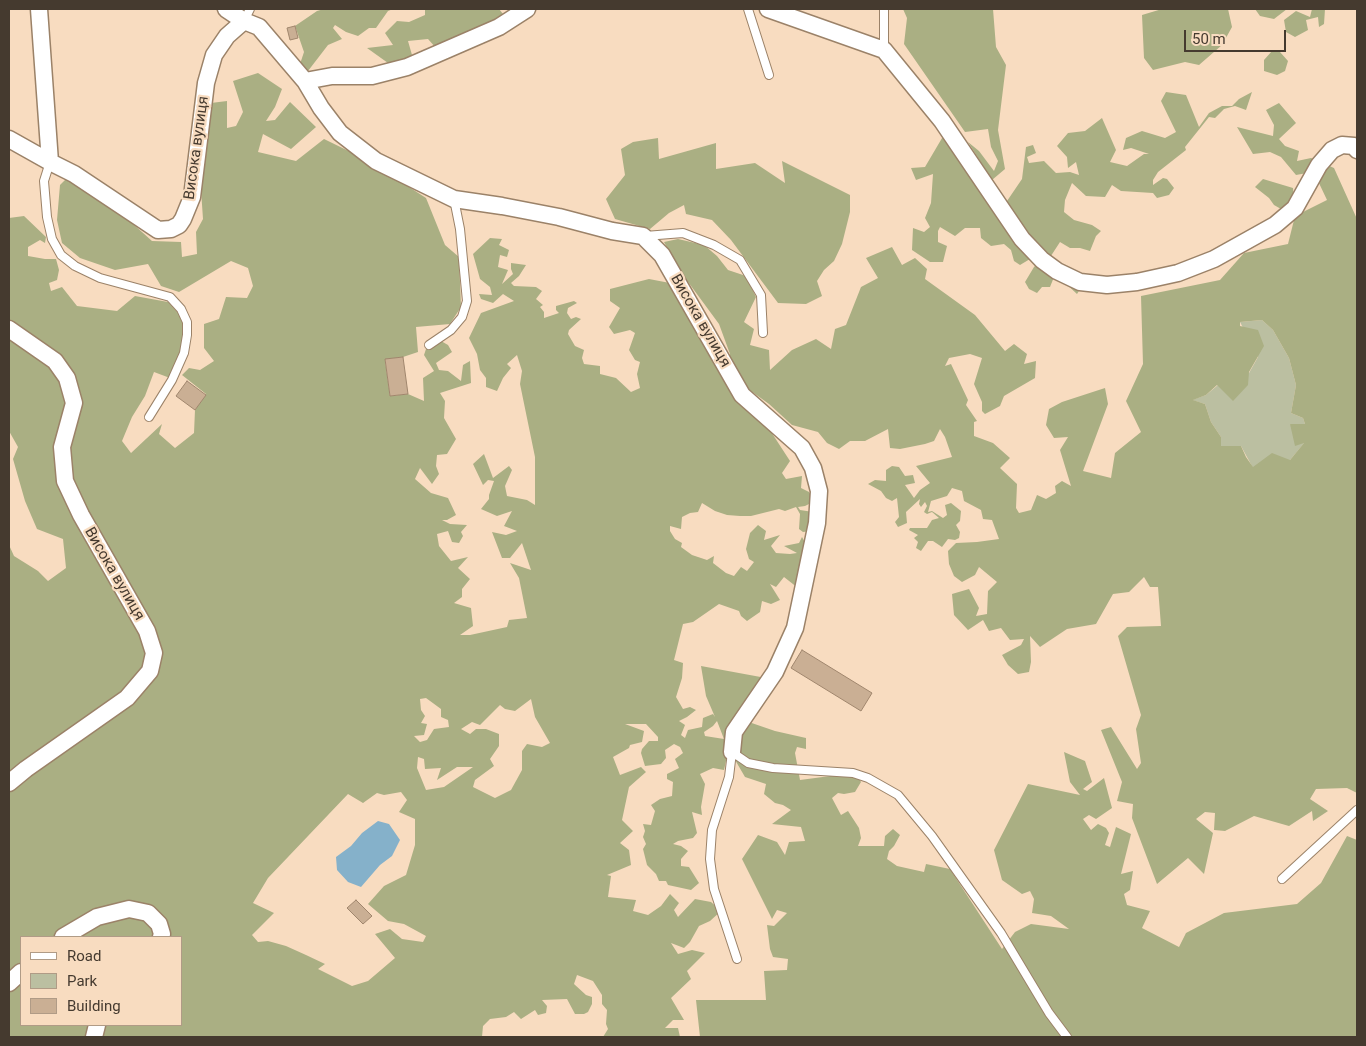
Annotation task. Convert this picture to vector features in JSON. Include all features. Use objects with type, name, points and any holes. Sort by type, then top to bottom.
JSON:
[{"type":"street","points":[[39,9],[50,162]]},
{"type":"street","points":[[226,9],[247,15],[259,27],[305,81],[321,108],[340,133],[376,161],[454,199],[559,217],[612,231],[643,236]]},
{"type":"street","points":[[305,81],[332,76],[372,76],[407,67],[499,27],[527,9]]},
{"type":"street","points":[[768,9],[797,14],[884,50],[942,121],[1022,239],[1042,260],[1058,271],[1080,282],[1107,284],[1137,282],[1178,273],[1214,259],[1275,225],[1295,208],[1319,165],[1332,150],[1342,145],[1354,146],[1357,150]]},
{"type":"street","name":"Висока вулиця","points":[[9,139],[74,174],[158,230],[171,229],[179,225],[183,220],[192,197],[206,82],[214,55],[227,36],[247,15]]},
{"type":"street","name":"Висока вулиця","points":[[643,236],[662,255],[742,395],[802,448],[812,468],[819,491],[817,523],[795,628],[775,672],[734,732],[732,752]]},
{"type":"street","name":"Висока вулиця","points":[[9,329],[56,361],[67,378],[74,403],[62,447],[65,481],[81,515],[147,631],[154,653],[150,672],[127,698],[26,768],[9,783]]},
{"type":"street","points":[[65,936],[97,917],[129,909],[148,913],[158,924],[161,936]]},
{"type":"street","points":[[9,983],[20,973]]},
{"type":"lane","points":[[748,9],[769,74]]},
{"type":"lane","points":[[884,9],[884,50]]},
{"type":"lane","points":[[50,162],[44,181],[46,217],[52,239],[61,255],[75,266],[100,278],[170,297],[181,309],[187,322],[188,335],[184,353],[172,380],[149,417]]},
{"type":"lane","points":[[429,345],[451,330],[462,317],[467,301],[460,228],[454,199]]},
{"type":"lane","points":[[643,236],[683,233],[714,245],[740,260],[761,295],[763,333]]},
{"type":"lane","points":[[737,959],[714,889],[710,859],[712,830],[729,777],[732,752],[748,763],[773,768],[853,773],[868,778],[898,795],[932,836],[995,925],[1049,1012],[1067,1037]]},
{"type":"lane","points":[[1282,879],[1357,810]]},
{"type":"green space","points":[[324,9],[393,9],[388,11],[376,28],[369,28],[358,36],[346,32],[335,25],[333,28],[342,39],[328,45],[308,71],[302,71],[300,64],[304,52],[295,26],[317,11]]},
{"type":"green space","points":[[425,9],[499,9],[503,14],[485,25],[436,48],[428,39],[408,41],[412,55],[424,55],[405,60],[388,63],[367,48],[393,45],[385,33],[397,21],[409,22],[425,15]]},
{"type":"green space","points":[[903,9],[993,9],[996,47],[1006,65],[998,130],[1005,169],[992,180],[968,142],[979,151],[994,171],[998,161],[991,147],[988,129],[965,132],[904,44],[907,18]]},
{"type":"green space","points":[[1162,9],[1228,9],[1232,27],[1222,45],[1199,65],[1185,62],[1153,70],[1144,58],[1142,15]]},
{"type":"green space","points":[[1255,9],[1287,9],[1274,19],[1260,16]]},
{"type":"green space","points":[[1312,9],[1325,9],[1324,24],[1319,27],[1318,17],[1306,20],[1308,30],[1295,37],[1286,32],[1284,20],[1296,11],[1310,17]]},
{"type":"green space","points":[[1272,51],[1280,52],[1288,61],[1285,71],[1277,75],[1264,71],[1264,60]]},
{"type":"green space","points":[[258,73],[282,89],[275,107],[266,121],[275,120],[290,102],[316,127],[291,149],[263,134],[258,152],[296,161],[324,139],[367,160],[426,198],[445,245],[459,257],[461,307],[450,324],[416,327],[418,352],[385,360],[390,396],[408,394],[424,401],[423,378],[434,371],[424,355],[426,349],[441,341],[448,345],[452,352],[436,363],[439,370],[448,371],[461,381],[463,365],[470,361],[471,383],[440,393],[445,401],[444,418],[456,439],[447,454],[437,455],[436,466],[439,474],[432,484],[420,468],[415,479],[431,493],[448,498],[456,515],[447,520],[442,520],[450,524],[467,525],[461,532],[463,536],[459,543],[452,542],[448,531],[437,534],[439,546],[451,561],[468,557],[458,568],[470,579],[462,589],[462,597],[454,603],[471,608],[473,626],[460,635],[470,635],[507,627],[509,620],[527,618],[519,578],[510,563],[531,570],[522,543],[510,558],[502,558],[492,532],[506,535],[517,531],[504,526],[512,511],[497,516],[481,509],[489,499],[494,481],[488,480],[483,485],[473,464],[484,454],[493,478],[509,466],[512,470],[505,486],[507,496],[527,500],[535,505],[535,457],[520,384],[522,371],[517,355],[507,364],[511,368],[503,378],[497,391],[486,387],[486,378],[480,370],[477,354],[469,338],[481,313],[514,301],[503,294],[493,303],[481,299],[479,294],[492,295],[490,287],[480,279],[473,254],[490,238],[502,239],[499,245],[509,250],[507,257],[500,255],[498,267],[508,270],[502,284],[513,274],[511,263],[526,265],[519,276],[511,283],[514,286],[536,287],[542,291],[536,299],[543,305],[540,307],[544,312],[544,318],[559,313],[556,310],[556,306],[574,301],[577,303],[568,308],[567,313],[571,319],[576,317],[581,319],[569,330],[568,334],[575,346],[584,350],[582,358],[584,364],[600,366],[600,374],[616,378],[631,392],[640,388],[637,374],[640,362],[635,360],[629,350],[635,333],[630,330],[614,334],[609,327],[620,308],[610,301],[610,289],[649,279],[675,284],[790,461],[782,473],[786,479],[802,476],[801,488],[809,492],[815,501],[798,507],[800,510],[813,512],[811,531],[803,532],[799,529],[800,514],[796,507],[785,511],[779,509],[751,516],[740,516],[727,515],[715,511],[702,503],[698,512],[682,517],[681,529],[670,526],[670,531],[675,539],[682,543],[681,547],[692,555],[707,560],[714,556],[713,563],[726,573],[734,576],[741,567],[747,571],[754,562],[749,559],[746,549],[750,533],[758,525],[766,531],[764,540],[780,535],[771,546],[776,553],[797,553],[784,546],[799,543],[802,537],[808,548],[798,588],[784,577],[776,587],[770,584],[780,600],[771,604],[762,601],[760,612],[747,621],[741,616],[739,611],[719,604],[693,622],[683,624],[674,660],[683,663],[682,678],[676,697],[683,709],[690,707],[696,710],[679,721],[685,725],[681,735],[685,738],[688,730],[702,727],[703,718],[713,714],[715,717],[706,696],[701,666],[766,678],[740,719],[775,731],[806,738],[806,749],[797,747],[795,753],[800,780],[853,773],[858,777],[861,782],[855,792],[838,793],[832,798],[841,815],[848,811],[859,828],[861,838],[858,846],[884,846],[885,836],[893,829],[900,835],[889,851],[887,859],[897,866],[924,872],[926,864],[950,869],[1002,949],[1015,932],[1031,924],[1069,929],[1051,916],[1032,913],[1034,899],[1030,891],[1022,894],[1002,880],[994,850],[1028,784],[1080,795],[1070,782],[1064,752],[1085,761],[1092,782],[1083,789],[1087,791],[1104,778],[1112,808],[1096,819],[1089,815],[1083,819],[1091,830],[1098,824],[1106,828],[1109,833],[1105,845],[1110,847],[1116,827],[1131,834],[1121,874],[1133,871],[1130,890],[1124,894],[1127,905],[1150,911],[1142,928],[1179,947],[1186,933],[1224,913],[1297,904],[1321,883],[1347,836],[1357,840],[1357,1037],[700,1037],[696,1000],[766,1000],[764,971],[787,970],[788,959],[773,957],[767,925],[774,926],[787,913],[777,910],[772,919],[742,859],[758,835],[777,842],[785,855],[789,842],[805,841],[801,827],[772,824],[791,810],[775,803],[764,794],[766,784],[745,777],[731,753],[728,752],[724,770],[713,768],[700,774],[705,784],[701,807],[702,815],[692,812],[697,833],[693,838],[673,844],[681,846],[688,851],[681,859],[681,866],[689,867],[699,883],[691,890],[668,885],[666,881],[659,881],[656,874],[647,865],[643,849],[646,844],[643,837],[645,831],[643,824],[651,825],[655,811],[651,805],[660,799],[672,796],[673,782],[667,779],[667,774],[679,768],[675,759],[683,753],[680,747],[674,744],[665,750],[666,758],[661,764],[645,766],[641,753],[642,749],[649,741],[658,741],[658,737],[646,724],[625,724],[644,731],[642,742],[630,745],[629,748],[613,757],[620,775],[641,767],[646,772],[629,787],[622,820],[633,831],[620,843],[629,850],[631,865],[607,875],[611,876],[608,897],[636,900],[633,911],[648,915],[661,906],[670,894],[679,903],[674,910],[678,917],[695,899],[711,902],[721,911],[710,921],[699,926],[690,942],[684,948],[671,943],[678,954],[692,950],[705,953],[687,971],[691,979],[671,998],[684,1020],[673,1020],[665,1028],[678,1028],[680,1037],[603,1037],[608,1029],[606,1024],[607,1010],[602,1004],[602,995],[593,981],[577,975],[574,984],[586,995],[592,997],[592,1004],[588,1012],[575,1014],[567,999],[542,1000],[547,1006],[546,1013],[538,1015],[535,1010],[521,1019],[514,1012],[506,1017],[490,1019],[483,1026],[482,1037],[9,1037],[9,545],[14,556],[38,571],[48,581],[66,568],[63,539],[37,529],[25,501],[13,459],[18,447],[9,431],[9,218],[24,216],[46,237],[45,243],[40,240],[28,247],[28,256],[56,259],[59,270],[57,280],[49,283],[51,291],[62,287],[77,306],[117,311],[135,296],[168,302],[182,317],[185,334],[170,378],[154,372],[145,396],[132,417],[122,441],[131,453],[162,424],[159,434],[175,448],[194,433],[195,410],[206,394],[182,375],[189,368],[200,370],[214,361],[204,348],[204,324],[219,319],[226,297],[247,298],[253,286],[248,268],[231,261],[179,292],[161,286],[148,264],[115,270],[80,258],[62,243],[57,220],[60,185],[68,177],[123,215],[152,241],[181,242],[182,257],[197,254],[196,232],[203,219],[201,190],[211,103],[227,101],[227,128],[236,126],[243,112],[233,81]],"holes":[[[426,698],[441,709],[441,717],[448,720],[449,727],[434,729],[427,740],[420,742],[414,736],[424,735],[427,724],[421,723],[425,716],[421,710],[420,699]],[[531,699],[535,717],[550,743],[542,747],[527,744],[522,751],[522,770],[511,790],[495,798],[473,787],[475,780],[494,766],[490,759],[499,746],[499,734],[486,729],[476,729],[470,734],[461,729],[472,722],[480,725],[500,705],[505,709],[515,711]],[[717,721],[724,739],[705,736],[704,732]],[[418,757],[424,759],[425,769],[441,768],[437,780],[457,767],[473,767],[444,787],[426,790],[417,768]],[[401,792],[407,800],[399,812],[415,819],[415,845],[406,875],[384,886],[368,904],[388,921],[404,924],[426,936],[423,942],[402,939],[390,929],[375,934],[395,958],[368,981],[352,986],[318,969],[325,964],[306,955],[286,946],[268,941],[258,942],[252,935],[274,913],[253,903],[268,878],[348,794],[363,803],[377,793],[384,795]]]},
{"type":"green space","points":[[1166,92],[1186,95],[1199,127],[1209,113],[1222,106],[1232,106],[1239,99],[1252,92],[1246,110],[1235,106],[1224,109],[1215,118],[1209,117],[1185,147],[1186,150],[1158,172],[1153,180],[1153,185],[1163,178],[1167,179],[1174,188],[1169,195],[1157,198],[1153,193],[1121,191],[1112,185],[1105,197],[1086,196],[1072,183],[1065,200],[1064,212],[1074,220],[1092,225],[1101,231],[1096,236],[1090,251],[1070,248],[1060,242],[1047,262],[1084,283],[1077,294],[1063,281],[1054,277],[1050,287],[1042,287],[1037,293],[1029,289],[1025,282],[1038,263],[1030,259],[1020,265],[1014,261],[1011,250],[1004,244],[991,246],[981,238],[980,228],[965,228],[955,236],[940,227],[938,242],[947,246],[943,262],[930,262],[912,250],[913,228],[924,232],[930,227],[925,218],[931,203],[933,174],[916,180],[911,168],[925,167],[945,133],[998,207],[1007,201],[1022,179],[1026,147],[1033,145],[1036,153],[1027,157],[1029,163],[1044,161],[1056,173],[1070,172],[1079,175],[1076,162],[1068,168],[1067,157],[1057,146],[1068,133],[1085,131],[1102,118],[1116,150],[1110,162],[1127,166],[1144,154],[1149,154],[1131,148],[1123,150],[1126,138],[1142,131],[1165,138],[1176,132],[1161,101]]},
{"type":"green space","points":[[1279,103],[1296,123],[1279,139],[1285,146],[1299,151],[1297,161],[1311,158],[1334,168],[1357,219],[1357,793],[1347,788],[1316,789],[1310,799],[1328,811],[1313,821],[1312,811],[1289,826],[1254,816],[1225,831],[1214,830],[1215,813],[1205,812],[1196,819],[1213,833],[1204,874],[1188,858],[1157,884],[1132,818],[1133,804],[1117,801],[1122,782],[1101,730],[1111,727],[1137,769],[1141,763],[1136,729],[1141,715],[1118,636],[1127,627],[1161,626],[1158,587],[1150,587],[1144,577],[1129,592],[1113,594],[1096,624],[1067,629],[1040,647],[1030,636],[1031,662],[1029,672],[1018,674],[1008,665],[1002,655],[1021,645],[1024,639],[1010,640],[1001,628],[989,631],[983,620],[968,630],[954,615],[952,594],[969,589],[979,608],[976,616],[987,614],[988,591],[997,582],[979,567],[975,575],[962,582],[954,576],[949,564],[948,551],[956,543],[999,539],[992,520],[983,519],[981,510],[964,501],[962,491],[952,488],[947,496],[931,501],[928,512],[932,511],[943,518],[947,515],[945,505],[951,503],[961,511],[960,521],[956,525],[960,532],[959,538],[955,540],[948,539],[942,547],[933,541],[928,541],[921,551],[916,548],[918,542],[914,538],[918,535],[909,530],[910,528],[927,528],[932,520],[939,518],[932,512],[927,514],[924,512],[927,506],[925,502],[921,507],[919,504],[920,499],[906,512],[907,523],[898,527],[895,522],[899,517],[897,498],[892,501],[886,498],[881,491],[868,484],[875,480],[886,481],[886,470],[892,466],[899,467],[905,476],[913,475],[915,483],[905,485],[914,498],[920,490],[930,483],[916,466],[952,457],[940,429],[934,441],[900,449],[890,448],[888,429],[865,441],[850,441],[839,449],[827,443],[818,432],[792,425],[769,404],[744,386],[730,366],[730,354],[719,324],[680,271],[664,242],[678,239],[704,245],[717,256],[728,270],[746,276],[756,297],[744,322],[754,329],[750,345],[769,350],[770,370],[792,350],[816,339],[831,349],[835,329],[846,325],[861,287],[878,278],[866,258],[892,247],[902,265],[915,258],[927,269],[925,279],[975,315],[1005,351],[1014,344],[1027,354],[1024,364],[1036,361],[1035,378],[1004,396],[1000,406],[985,414],[982,411],[982,402],[974,384],[982,358],[970,354],[949,358],[945,366],[951,364],[968,400],[966,405],[977,421],[974,422],[974,436],[993,443],[1010,458],[1000,468],[1017,484],[1016,508],[1019,513],[1031,510],[1037,495],[1046,499],[1056,493],[1055,486],[1062,481],[1071,486],[1060,450],[1068,437],[1054,438],[1046,425],[1049,409],[1062,402],[1105,388],[1108,404],[1083,471],[1111,478],[1115,453],[1141,432],[1126,401],[1143,364],[1141,296],[1220,280],[1244,253],[1288,244],[1295,216],[1327,200],[1318,181],[1307,173],[1296,175],[1281,157],[1270,152],[1253,154],[1237,127],[1273,136],[1274,125],[1266,110]],"holes":[[[1262,320],[1273,330],[1289,358],[1296,385],[1291,413],[1303,418],[1305,424],[1290,424],[1295,446],[1304,443],[1290,460],[1272,453],[1253,467],[1241,446],[1221,446],[1221,437],[1211,422],[1205,404],[1193,400],[1206,395],[1217,385],[1233,401],[1248,385],[1249,372],[1264,346],[1258,330],[1240,326],[1240,322]]]},
{"type":"green space","points":[[658,138],[659,159],[716,143],[716,169],[755,163],[785,183],[782,161],[850,195],[850,212],[842,244],[834,261],[824,270],[817,281],[822,296],[806,304],[778,303],[731,240],[712,220],[686,214],[684,205],[669,213],[650,229],[615,219],[606,199],[625,175],[621,149],[633,142]]},
{"type":"green space","points":[[1263,179],[1293,188],[1294,202],[1281,209],[1274,205],[1269,198],[1255,187]]},
{"type":"green space","points":[[1262,320],[1273,330],[1289,358],[1296,385],[1291,413],[1303,418],[1305,424],[1290,424],[1305,442],[1290,460],[1253,468],[1241,446],[1221,446],[1221,437],[1211,422],[1205,404],[1192,400],[1206,395],[1218,385],[1249,373],[1258,357],[1240,322]]},
{"type":"water","points":[[378,821],[389,824],[400,840],[392,856],[380,865],[361,887],[348,882],[337,870],[336,857]]},
{"type":"building","points":[[295,26],[298,38],[290,40],[287,28]]},
{"type":"building","points":[[403,357],[408,394],[390,396],[385,359]]},
{"type":"building","points":[[187,381],[206,395],[195,410],[176,396]]},
{"type":"building","points":[[802,650],[872,693],[861,711],[791,668]]},
{"type":"building","points":[[356,900],[372,916],[363,924],[347,908]]}]
